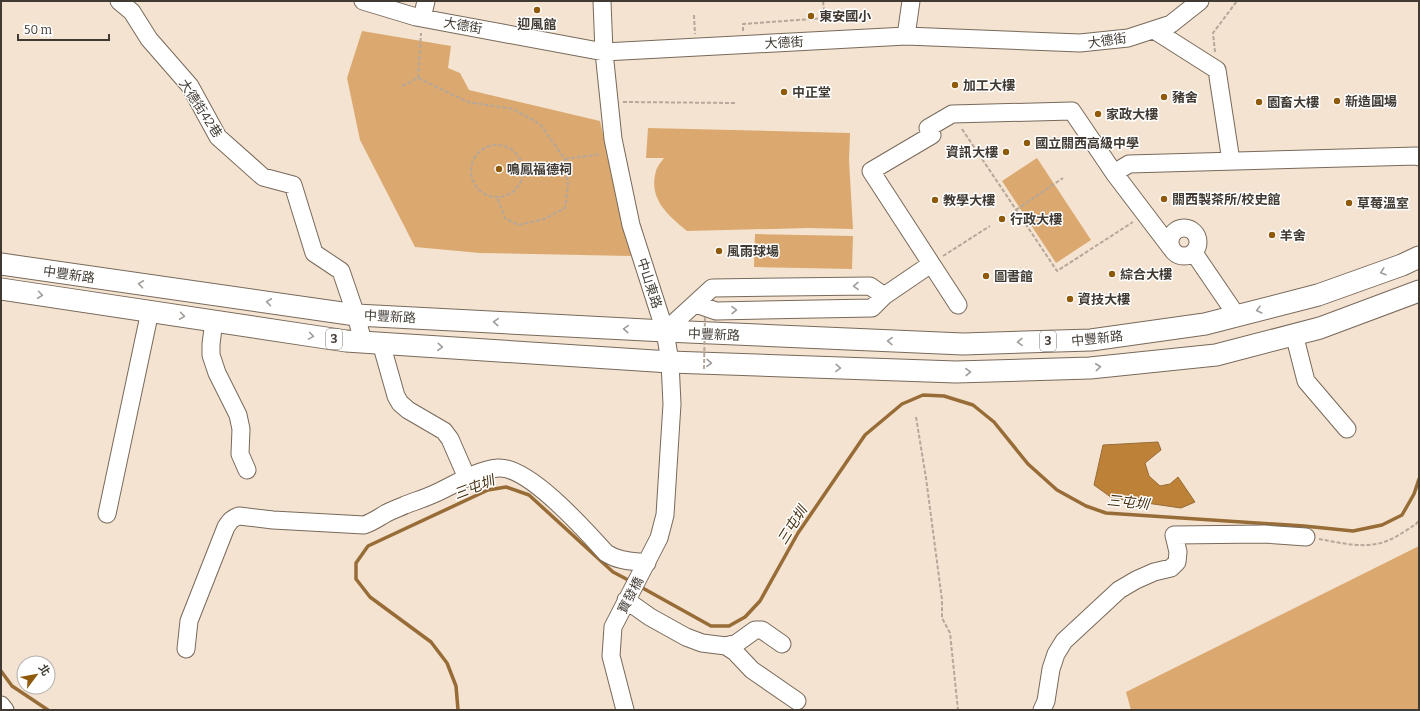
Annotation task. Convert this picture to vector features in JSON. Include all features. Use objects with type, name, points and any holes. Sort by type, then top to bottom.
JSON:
[{"type":"main road","name":"中豐新路","points":[[1,264],[356,314],[665,332],[978,344],[1092,340],[1205,324],[1318,295],[1402,265],[1419,257]]},
{"type":"main road","name":"中豐新路","points":[[1,289],[346,341],[670,362],[956,372],[1090,368],[1216,355],[1320,328],[1419,291]]},
{"type":"street","name":"大德街42巷","points":[[119,1],[132,12],[149,39],[190,86],[218,137],[263,178],[293,185],[314,253],[341,271],[356,314],[372,343],[400,403],[419,417],[438,426],[444,431],[450,438],[467,478]]},
{"type":"street","name":"大德街","points":[[363,1],[422,18],[604,52],[906,36],[1080,43],[1128,38],[1154,30],[1171,24],[1200,1]]},
{"type":"street","points":[[422,18],[426,1]]},
{"type":"street","name":"中山東路","points":[[602,1],[604,52],[613,139],[631,225],[665,332],[670,362],[672,404],[665,515],[659,538],[647,563]]},
{"type":"street","points":[[906,36],[911,1]]},
{"type":"street","points":[[1154,30],[1217,70],[1231,161]]},
{"type":"street","points":[[958,305],[871,171],[932,134],[928,128],[952,114],[1072,111],[1114,173],[1173,252],[1186,257],[1194,253],[1198,245],[1197,235],[1185,228],[1176,231],[1170,239],[1171,248]]},
{"type":"street","points":[[1114,173],[1130,164],[1419,157]]},
{"type":"street","points":[[1194,253],[1237,316]]},
{"type":"street","points":[[701,310],[872,308],[884,296],[931,264]]},
{"type":"street","points":[[665,332],[701,310],[712,288],[870,286],[884,296]]},
{"type":"street","points":[[107,514],[150,311]]},
{"type":"street","points":[[214,321],[211,355],[217,373],[238,415],[241,428],[240,454],[247,470]]},
{"type":"street","points":[[1294,334],[1306,382],[1347,429]]},
{"type":"street","points":[[186,649],[189,621],[226,527],[230,520],[234,517],[246,516],[273,520],[364,525],[371,523],[385,514],[483,471],[499,468],[509,470],[526,478],[566,510],[606,554],[612,558],[647,563]]},
{"type":"street","points":[[1042,710],[1046,701],[1051,669],[1056,654],[1064,641],[1120,590],[1136,580],[1154,572],[1171,568],[1177,562],[1178,552],[1174,535],[1264,534],[1306,537]]},
{"type":"street","name":"寶發橋","points":[[625,710],[611,656],[613,627],[647,563]]},
{"type":"street","points":[[626,600],[650,617],[686,637],[702,643],[726,646],[737,643],[755,630],[762,630],[782,644]]},
{"type":"street","points":[[726,646],[735,652],[752,670],[797,701]]},
{"type":"street","points":[[1,705],[5,710]]},
{"type":"path","points":[[744,44],[743,24],[825,18],[823,1]]},
{"type":"path","points":[[1217,70],[1213,33],[1237,1]]},
{"type":"path","points":[[694,15],[695,47]]},
{"type":"path","points":[[418,78],[422,18]]},
{"type":"path","points":[[402,86],[418,78]]},
{"type":"path","points":[[418,78],[468,102],[513,109],[540,124],[565,159],[568,184],[565,208],[544,219],[518,225],[505,218],[497,197]]},
{"type":"path","points":[[610,102],[736,103]]},
{"type":"path","points":[[952,114],[1057,271],[1146,214]]},
{"type":"path","points":[[499,144],[507,146],[515,151],[520,158],[523,167],[523,176],[520,184],[514,191],[506,196],[497,197],[489,196],[475,186],[470,170],[476,154],[483,148],[490,145],[499,144]]},
{"type":"path","points":[[565,159],[616,152]]},
{"type":"path","points":[[1016,210],[1063,178]]},
{"type":"path","points":[[931,264],[990,226]]},
{"type":"path","points":[[701,310],[704,369]]},
{"type":"path","points":[[916,417],[926,478],[942,600],[942,618],[950,633],[958,710]]},
{"type":"path","points":[[1306,537],[1342,544],[1372,544],[1389,540],[1416,524],[1419,520]]},
{"type":"shaded area","points":[[362,31],[451,46],[448,68],[460,73],[469,90],[600,121],[631,256],[480,253],[415,247],[360,140],[347,78]]},
{"type":"shaded area","points":[[648,128],[850,133],[849,160],[853,229],[809,228],[687,231],[661,206],[657,198],[654,181],[659,164],[664,158],[646,158]]},
{"type":"shaded area","points":[[1037,158],[1091,240],[1056,263],[1002,181]]},
{"type":"shaded area","points":[[755,234],[853,236],[852,269],[754,267]]},
{"type":"shaded area","points":[[1158,442],[1161,450],[1145,463],[1149,476],[1160,486],[1170,484],[1178,477],[1195,502],[1181,508],[1112,498],[1094,485],[1103,445]]},
{"type":"shaded area","points":[[1419,546],[1419,710],[1131,710],[1126,692]]},
{"type":"waterway","name":"三屯圳","points":[[639,586],[711,626],[729,626],[745,617],[760,601],[798,533],[865,435],[902,404],[923,395],[944,396],[973,405],[994,422],[1028,464],[1057,490],[1086,506],[1106,513],[1304,526],[1353,531],[1382,525],[1402,515],[1414,494],[1419,479]]},
{"type":"waterway","name":"三屯圳","points":[[458,710],[456,686],[447,663],[431,642],[370,597],[356,579],[356,563],[368,546],[488,490],[506,487],[529,495],[613,572],[632,582]]},
{"type":"waterway","points":[[1,671],[12,686],[48,710]]},
{"type":"place","name":"迎風館","points":[[537,10]]},
{"type":"place","name":"東安國小","points":[[811,16]]},
{"type":"place","name":"加工大樓","points":[[955,85]]},
{"type":"place","name":"中正堂","points":[[784,92]]},
{"type":"place","name":"豬舍","points":[[1164,97]]},
{"type":"place","name":"新造圓場","points":[[1337,101]]},
{"type":"place","name":"園畜大樓","points":[[1259,102]]},
{"type":"place","name":"家政大樓","points":[[1098,114]]},
{"type":"place","name":"國立關西高級中學","points":[[1027,143]]},
{"type":"place","name":"資訊大樓","points":[[1006,152]]},
{"type":"place","name":"鳴鳳福德祠","points":[[499,169]]},
{"type":"place","name":"關西製茶所/校史館","points":[[1164,199]]},
{"type":"place","name":"教學大樓","points":[[935,200]]},
{"type":"place","name":"草莓溫室","points":[[1349,203]]},
{"type":"place","name":"行政大樓","points":[[1002,219]]},
{"type":"place","name":"羊舍","points":[[1272,235]]},
{"type":"place","name":"風雨球場","points":[[719,251]]},
{"type":"place","name":"綜合大樓","points":[[1112,274]]},
{"type":"place","name":"圖書館","points":[[986,276]]},
{"type":"place","name":"資技大樓","points":[[1070,299]]}]
